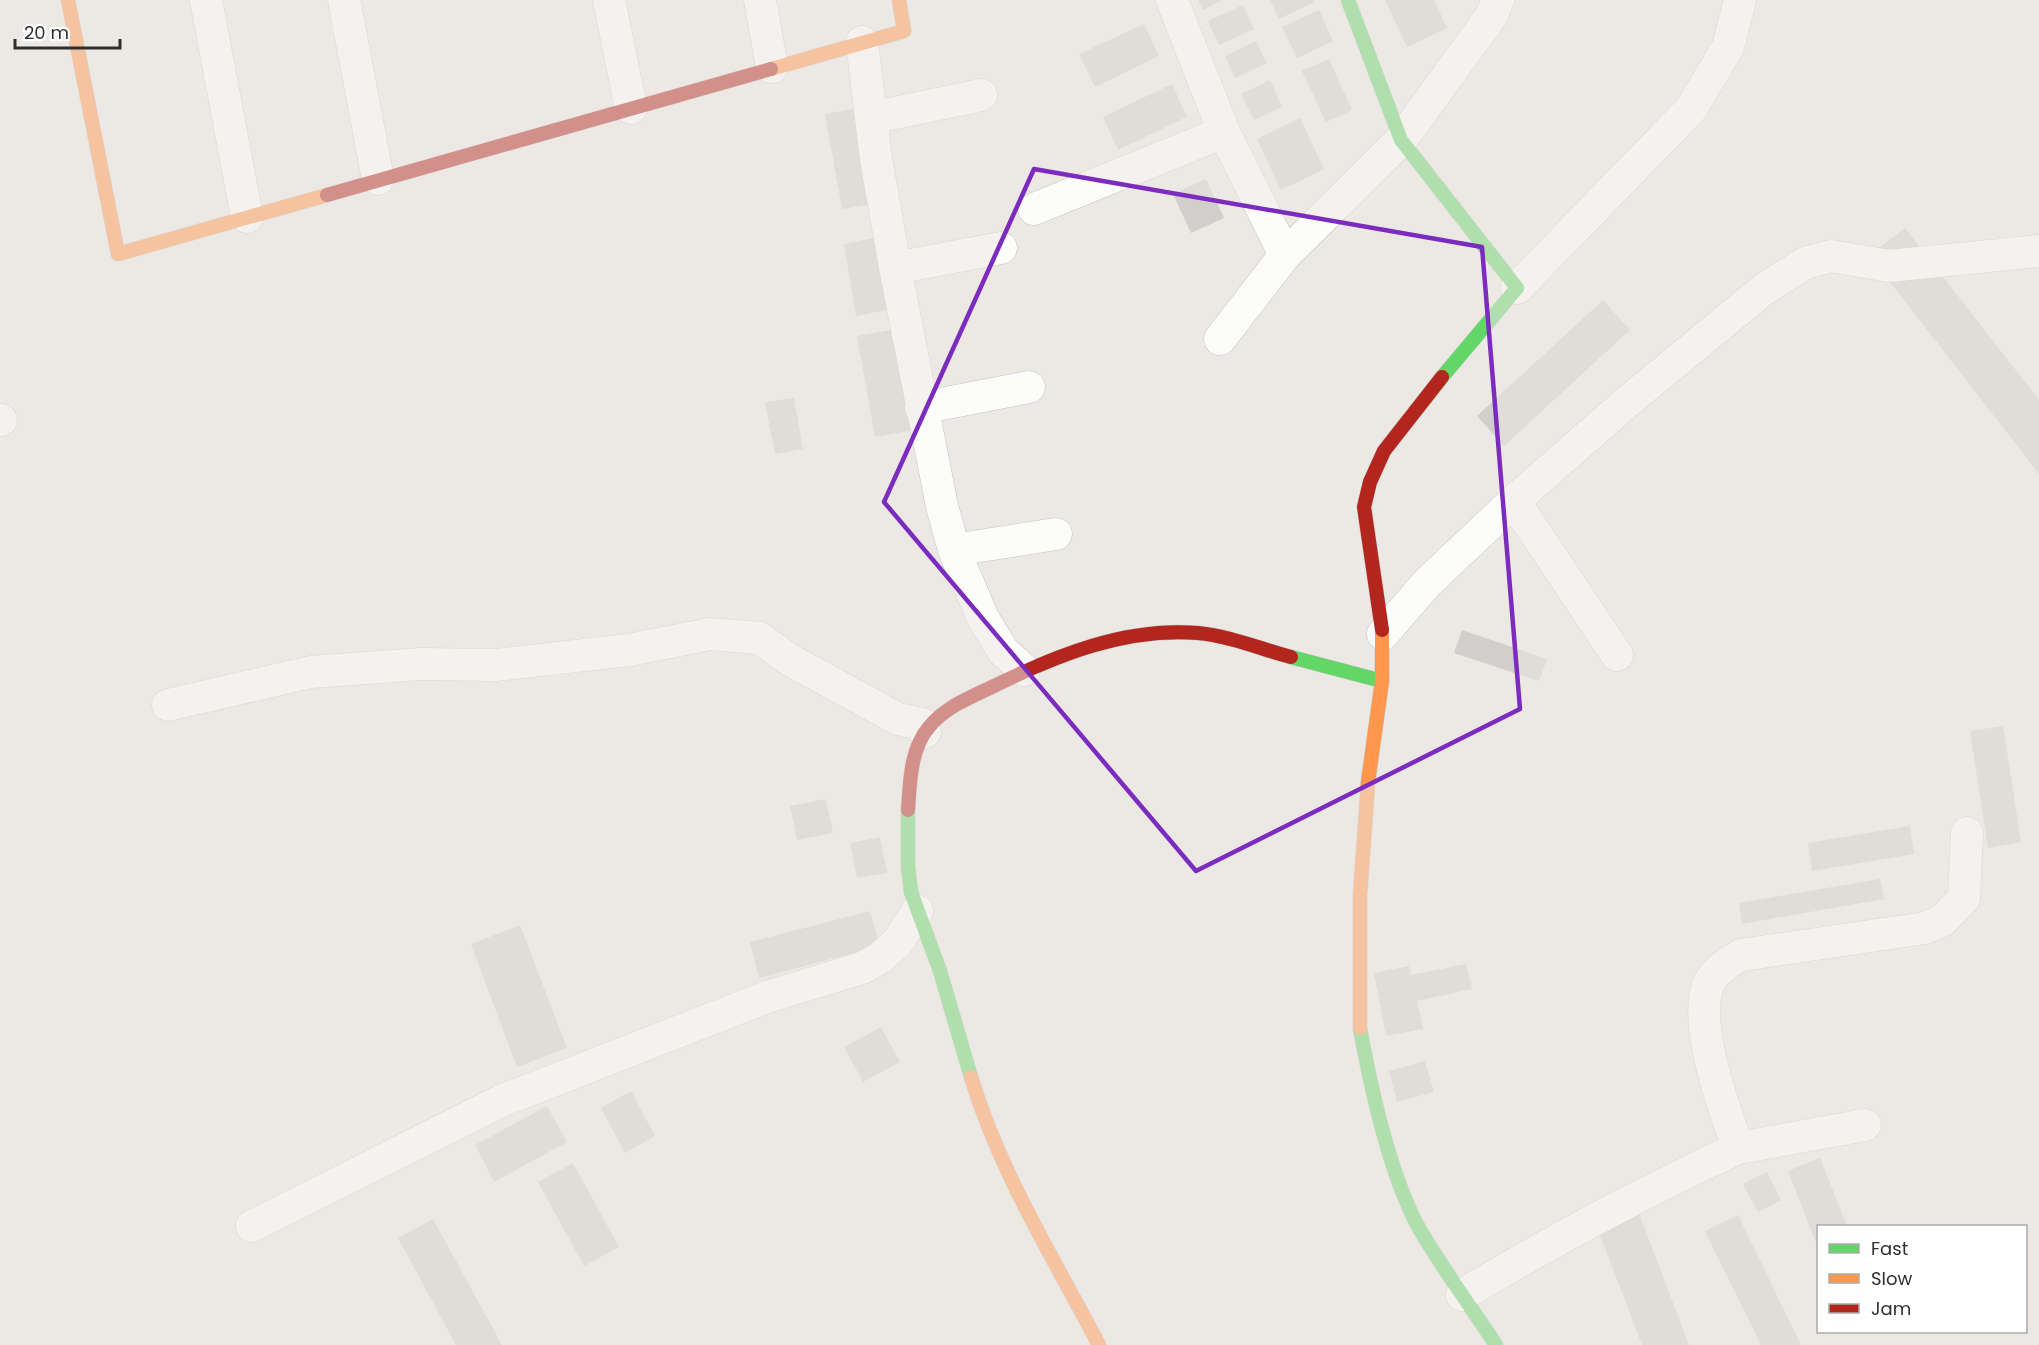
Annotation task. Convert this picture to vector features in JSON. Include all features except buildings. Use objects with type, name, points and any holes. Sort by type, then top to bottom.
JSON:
[{"type":"street","points":[[68,0],[118,254],[904,31],[898,0]]},
{"type":"street","points":[[206,0],[247,217]]},
{"type":"street","points":[[344,0],[378,179]]},
{"type":"street","points":[[609,0],[631,108]]},
{"type":"street","points":[[760,0],[772,67]]},
{"type":"street","points":[[1172,0],[1224,132],[1285,255]]},
{"type":"street","points":[[1348,0],[1401,140],[1517,288]]},
{"type":"street","points":[[1220,339],[1285,255],[1401,140],[1492,15],[1498,0]]},
{"type":"street","points":[[1496,1345],[1420,1229],[1404,1195],[1370,1085],[1358,1019],[1360,896],[1368,782],[1382,681],[1383,634],[1364,507],[1370,482],[1384,451],[1407,419],[1517,288],[1690,109],[1728,47],[1740,0]]},
{"type":"street","points":[[862,42],[871,118],[895,268],[930,457],[954,550],[983,618],[1003,651],[1024,670]]},
{"type":"street","points":[[871,118],[981,95]]},
{"type":"street","points":[[1034,209],[1224,132]]},
{"type":"street","points":[[895,268],[1001,248]]},
{"type":"street","points":[[1383,634],[1427,583],[1514,501],[1627,402],[1754,298],[1805,263],[1831,256],[1889,266],[2039,251]]},
{"type":"street","points":[[921,408],[1029,387]]},
{"type":"street","points":[[1514,501],[1617,655]]},
{"type":"street","points":[[954,550],[1056,534]]},
{"type":"street","points":[[1099,1345],[1002,1164],[983,1116],[933,946],[917,911],[909,881],[906,854],[914,755],[925,732],[948,710],[1024,670],[1096,645],[1133,636],[1175,632],[1200,633],[1382,681]]},
{"type":"street","points":[[168,705],[311,672],[421,664],[496,665],[629,650],[710,634],[759,639],[790,660],[898,719],[922,724],[925,732]]},
{"type":"street","points":[[1738,1148],[1714,1077],[1707,1041],[1706,995],[1711,980],[1720,970],[1741,955],[1925,927],[1942,921],[1964,898],[1967,833]]},
{"type":"street","points":[[252,1226],[501,1101],[767,997],[862,968],[880,958],[898,942],[917,911]]},
{"type":"street","points":[[1462,1294],[1563,1236],[1661,1184],[1738,1148],[1865,1125]]},
{"type":"highlighted area","points":[[1034,169],[1482,247],[1520,709],[1196,871],[884,502]]},
{"type":"traffic: fast","points":[[1348,0],[1401,140],[1517,288],[1442,377]]},
{"type":"traffic: fast","points":[[1291,657],[1382,681]]},
{"type":"traffic: fast","points":[[908,810],[908,867],[911,892],[940,971],[971,1077]]},
{"type":"traffic: fast","points":[[1360,1028],[1383,1132],[1409,1208],[1429,1245],[1496,1345]]},
{"type":"traffic: slow","points":[[68,0],[118,254],[327,195]]},
{"type":"traffic: slow","points":[[771,69],[904,31],[899,0]]},
{"type":"traffic: slow","points":[[1360,1028],[1360,896],[1368,782],[1382,681],[1382,630]]},
{"type":"traffic: slow","points":[[971,1077],[983,1113],[1012,1181],[1099,1345]]},
{"type":"traffic: jam","points":[[327,195],[771,69]]},
{"type":"traffic: jam","points":[[1382,630],[1364,507],[1370,482],[1384,451],[1442,377]]},
{"type":"traffic: jam","points":[[908,810],[911,778],[918,745],[935,720],[968,699],[1067,654],[1118,639],[1171,632],[1221,637],[1291,657]]}]
